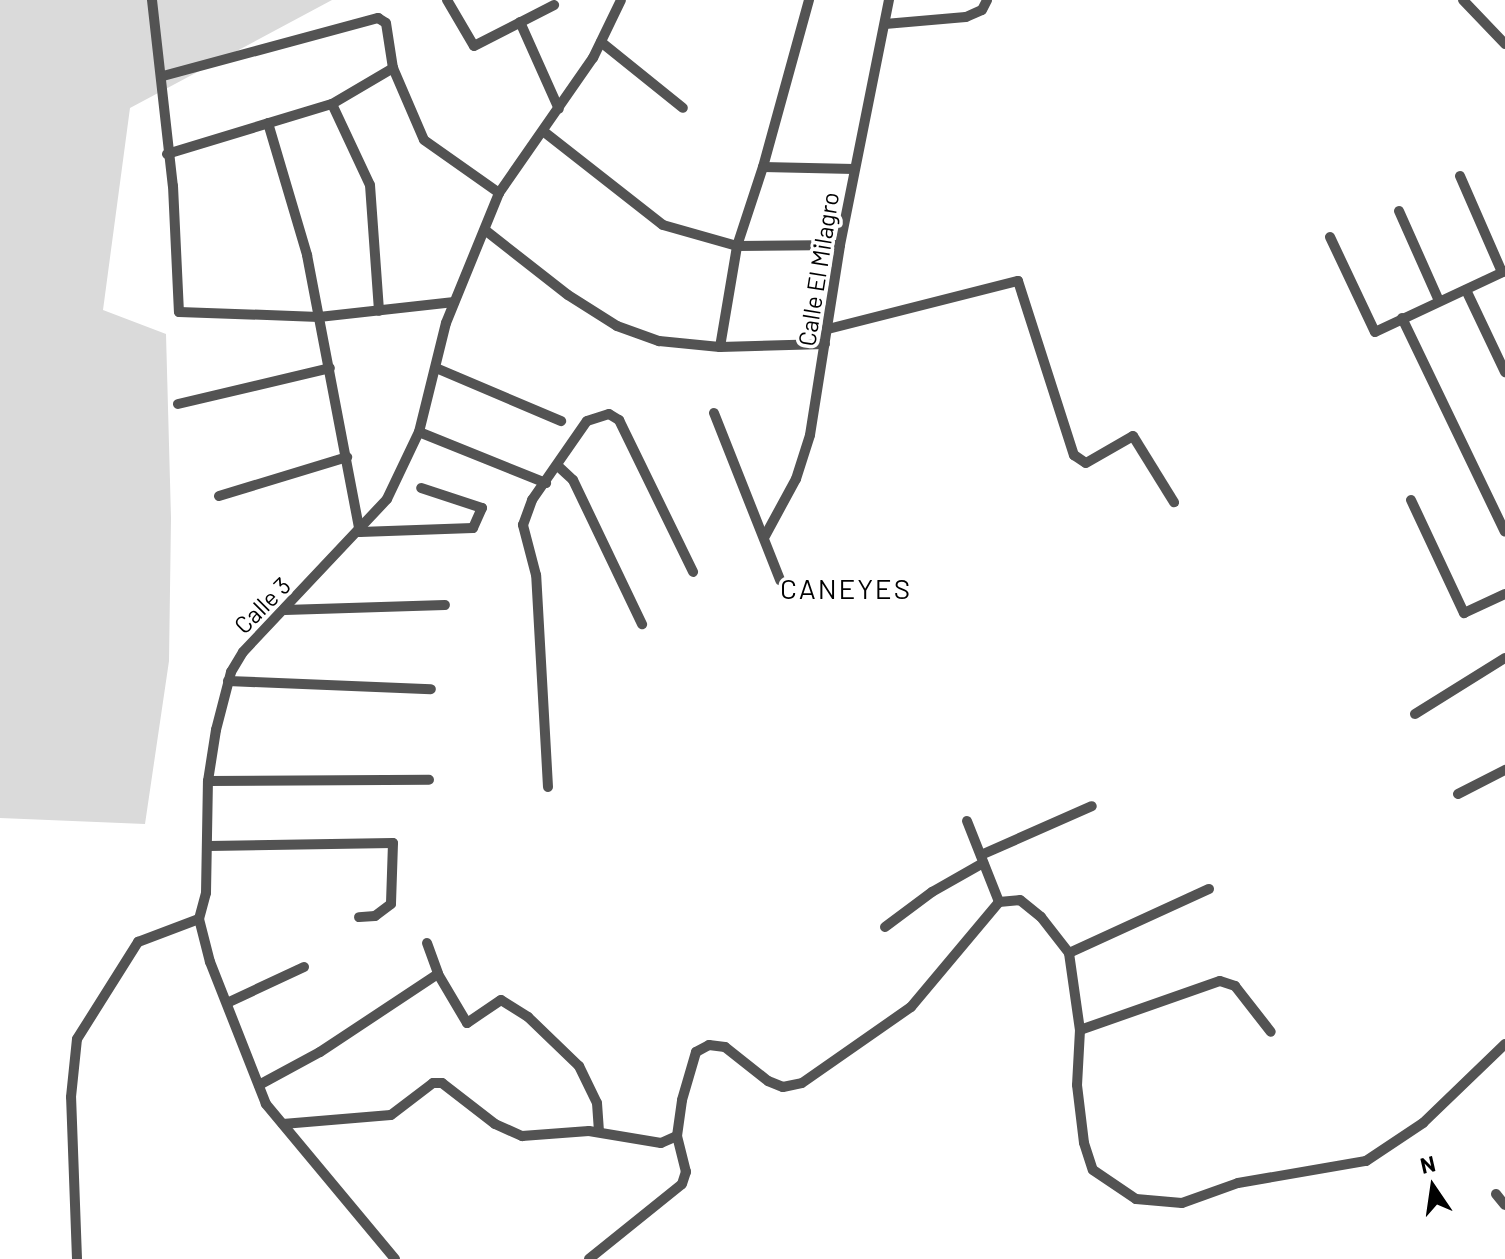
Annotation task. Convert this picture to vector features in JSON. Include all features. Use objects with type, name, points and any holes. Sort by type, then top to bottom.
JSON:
[{"type":"street","points":[[152,0],[151,25],[163,76],[179,312],[319,317],[454,302]]},
{"type":"street","points":[[447,0],[474,46],[554,5]]},
{"type":"street","name":"Calle 3","points":[[395,1259],[266,1104],[199,919],[209,846],[208,781],[228,681],[243,652],[360,532],[387,499],[419,432],[454,302],[499,193],[559,109],[601,42],[621,0]]},
{"type":"street","points":[[720,347],[737,246],[763,167],[809,0]]},
{"type":"street","name":"Calle El Milagro","points":[[765,536],[805,457],[840,245],[889,0]]},
{"type":"street","points":[[885,24],[966,17],[982,10],[987,0]]},
{"type":"street","points":[[1463,0],[1505,44]]},
{"type":"street","points":[[163,76],[378,18],[386,23],[393,68],[424,140],[499,193]]},
{"type":"street","points":[[520,22],[559,109]]},
{"type":"street","points":[[601,42],[683,108]]},
{"type":"street","points":[[167,154],[332,104],[393,68]]},
{"type":"street","points":[[332,104],[370,185],[379,311]]},
{"type":"street","points":[[268,123],[297,213],[360,532],[473,528],[482,508],[421,488]]},
{"type":"street","points":[[543,131],[663,225],[737,246],[840,245]]},
{"type":"street","points":[[763,167],[854,169]]},
{"type":"street","points":[[1330,237],[1375,332],[1466,290],[1504,271],[1460,176]]},
{"type":"street","points":[[1399,211],[1439,301]]},
{"type":"street","points":[[485,230],[523,262],[617,326],[659,341],[720,347],[825,344]]},
{"type":"street","points":[[828,329],[1018,281],[1074,455],[1086,463],[1133,436],[1174,502]]},
{"type":"street","points":[[1466,290],[1505,372]]},
{"type":"street","points":[[1402,318],[1505,532]]},
{"type":"street","points":[[178,404],[330,368]]},
{"type":"street","points":[[436,368],[561,421]]},
{"type":"street","points":[[714,413],[780,580]]},
{"type":"street","points":[[548,787],[536,575],[523,532],[527,509],[559,467],[583,425],[597,416],[614,415],[693,572]]},
{"type":"street","points":[[419,432],[546,483]]},
{"type":"street","points":[[219,496],[347,457]]},
{"type":"street","points":[[559,467],[573,480],[642,624]]},
{"type":"street","points":[[1411,500],[1464,613],[1505,594]]},
{"type":"street","points":[[285,610],[445,605]]},
{"type":"street","points":[[1415,714],[1505,658]]},
{"type":"street","points":[[228,681],[431,689]]},
{"type":"street","points":[[1458,794],[1505,770]]},
{"type":"street","points":[[208,781],[429,780]]},
{"type":"street","points":[[885,927],[982,859],[1092,806]]},
{"type":"street","points":[[967,821],[999,902]]},
{"type":"street","points":[[209,846],[393,843],[391,904],[375,916],[359,917]]},
{"type":"street","points":[[1069,953],[1209,889]]},
{"type":"street","points":[[589,1259],[682,1184],[686,1172],[677,1136],[685,1078],[696,1052],[709,1045],[725,1047],[768,1081],[783,1087],[802,1083],[911,1007],[999,902],[1020,900],[1041,917],[1069,953],[1080,1030],[1080,1119],[1093,1170],[1136,1199],[1182,1203],[1238,1183],[1366,1161],[1423,1123],[1505,1044]]},
{"type":"street","points":[[77,1259],[71,1113],[77,1039],[138,942],[199,919]]},
{"type":"street","points":[[427,943],[438,974],[467,1023],[501,1000],[528,1017],[579,1066],[597,1103],[599,1132]]},
{"type":"street","points":[[227,1003],[304,967]]},
{"type":"street","points":[[259,1085],[320,1052],[438,974]]},
{"type":"street","points":[[1080,1030],[1220,981],[1235,986],[1271,1032]]},
{"type":"street","points":[[283,1124],[391,1115],[433,1083],[442,1083],[495,1124],[522,1136],[599,1132],[646,1142],[677,1136]]},
{"type":"street","points":[[1496,1194],[1505,1205]]},
{"type":"shaded area","points":[[0,0],[332,0],[130,108],[103,310],[166,334],[171,518],[169,661],[145,824],[0,818]]},
{"type":"district","name":"CANEYES","points":[[846,588]]}]
